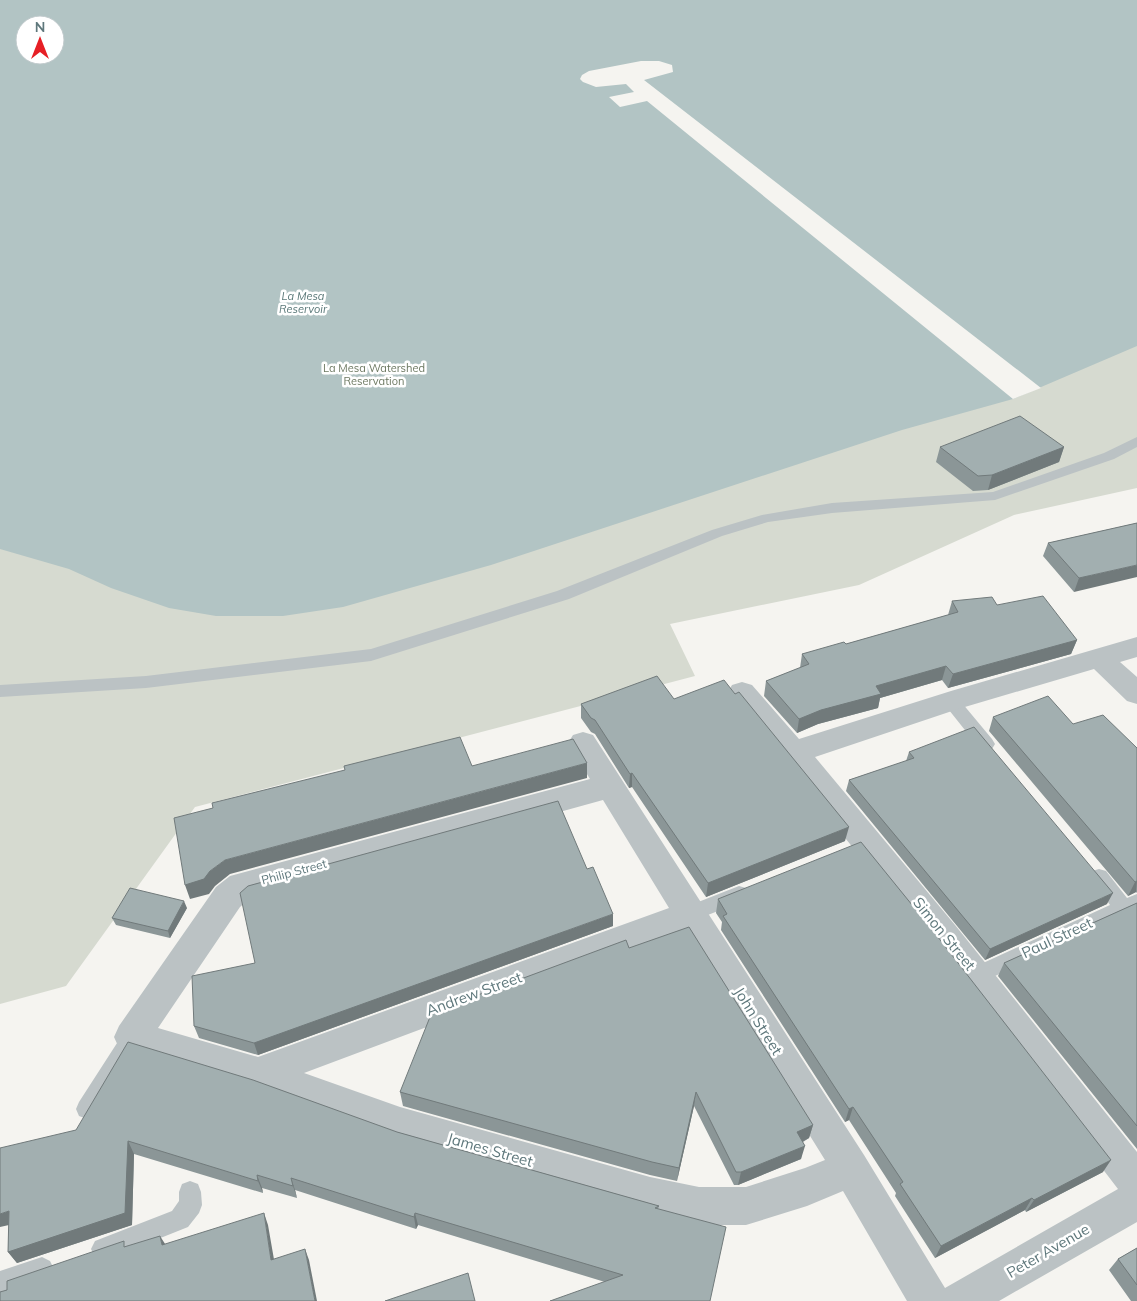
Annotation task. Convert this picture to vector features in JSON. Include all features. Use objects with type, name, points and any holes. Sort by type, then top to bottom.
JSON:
[{"type":"street","points":[[794,752],[951,701],[1137,647]]},
{"type":"street","points":[[1099,658],[1137,694]]},
{"type":"street","name":"Simon Street","points":[[742,692],[794,752],[860,845],[977,975],[1137,1183]]},
{"type":"street","name":"John Street","points":[[583,743],[851,1168],[930,1301]]},
{"type":"street","name":"Philip Street","points":[[132,1037],[228,897],[242,886],[610,786]]},
{"type":"street","name":"Andrew Street","points":[[258,1074],[690,914]]},
{"type":"street","name":"James Street","points":[[132,1037],[258,1074],[400,1125],[650,1196],[699,1206],[746,1206],[807,1187],[851,1168]]},
{"type":"street","name":"Peter Avenue","points":[[960,1301],[1137,1200]]},
{"type":"lane","points":[[0,691],[146,682],[371,655],[563,595],[716,533],[767,518],[832,508],[996,496],[1109,456],[1137,442]]},
{"type":"lane","points":[[951,701],[996,755]]},
{"type":"lane","points":[[1086,862],[1131,905]]},
{"type":"lane","points":[[690,914],[752,888]]},
{"type":"lane","name":"Paul Street","points":[[977,975],[1131,905]]},
{"type":"lane","name":"Philip Street","points":[[87,1109],[132,1037]]},
{"type":"lane","points":[[0,1283],[132,1239],[180,1219],[191,1206],[190,1192]]},
{"type":"green space","name":"La Mesa Reservoir","points":[[0,0],[1137,0],[1137,488],[1014,515],[859,585],[670,624],[695,676],[195,807],[66,986],[0,1004]]},
{"type":"water","name":"La Mesa Reservoir","points":[[0,0],[1137,0],[1137,346],[1013,399],[902,430],[491,565],[343,607],[283,616],[216,616],[169,608],[111,588],[69,569],[0,549]]},
{"type":"pier","points":[[641,61],[659,61],[672,65],[673,72],[644,80],[1041,388],[1013,399],[647,101],[620,107],[609,97],[634,92],[626,84],[596,87],[580,79],[582,75],[589,71]]},
{"type":"building","points":[[1020,416],[1064,447],[992,475],[978,476],[940,447]]},
{"type":"building","points":[[1137,523],[1137,565],[1079,578],[1048,543]]},
{"type":"building","points":[[1043,596],[1077,640],[953,674],[946,666],[876,686],[881,694],[821,710],[799,719],[766,681],[809,664],[802,654],[844,642],[846,644],[958,612],[952,601],[992,597],[997,605]]},
{"type":"building","points":[[657,676],[674,699],[724,680],[735,694],[739,692],[849,827],[708,883],[632,773],[630,774],[595,720],[591,718],[581,704]]},
{"type":"building","points":[[1048,696],[1073,724],[1103,715],[1137,748],[1137,881],[1135,882],[993,717]]},
{"type":"building","points":[[974,727],[1113,893],[990,949],[849,780],[914,758],[909,752]]},
{"type":"building","points":[[460,737],[472,766],[573,739],[587,763],[225,860],[210,871],[204,879],[185,885],[174,818],[213,808],[212,803],[345,770],[344,766]]},
{"type":"building","points":[[558,801],[587,869],[593,867],[613,914],[254,1043],[194,1026],[192,976],[255,963],[240,893],[248,886]]},
{"type":"building","points":[[861,842],[934,932],[1111,1160],[1034,1200],[1032,1198],[941,1246],[900,1184],[903,1182],[853,1107],[849,1109],[723,916],[727,914],[718,899]]},
{"type":"building","points":[[130,888],[184,901],[168,931],[112,918]]},
{"type":"building","points":[[1137,903],[1137,1126],[1004,963]]},
{"type":"building","points":[[689,927],[813,1125],[797,1132],[805,1146],[741,1172],[736,1172],[696,1092],[679,1168],[400,1092],[432,1012],[626,940],[629,948]]},
{"type":"building","points":[[128,1042],[253,1080],[397,1132],[659,1206],[655,1208],[726,1227],[710,1301],[550,1301],[623,1275],[415,1213],[414,1217],[291,1178],[293,1186],[257,1175],[258,1181],[128,1141],[125,1213],[8,1252],[9,1211],[0,1214],[0,1148],[76,1130]]},
{"type":"building","points":[[264,1213],[271,1260],[305,1249],[315,1301],[0,1301],[0,1292],[7,1290],[7,1281],[124,1241],[124,1247],[160,1236],[162,1245]]},
{"type":"building","points":[[1137,1248],[1137,1285],[1118,1259]]},
{"type":"building","points":[[468,1273],[475,1301],[385,1301]]},
{"type":"park label","name":"La Mesa Watershed Reservation","points":[[374,374]]}]
